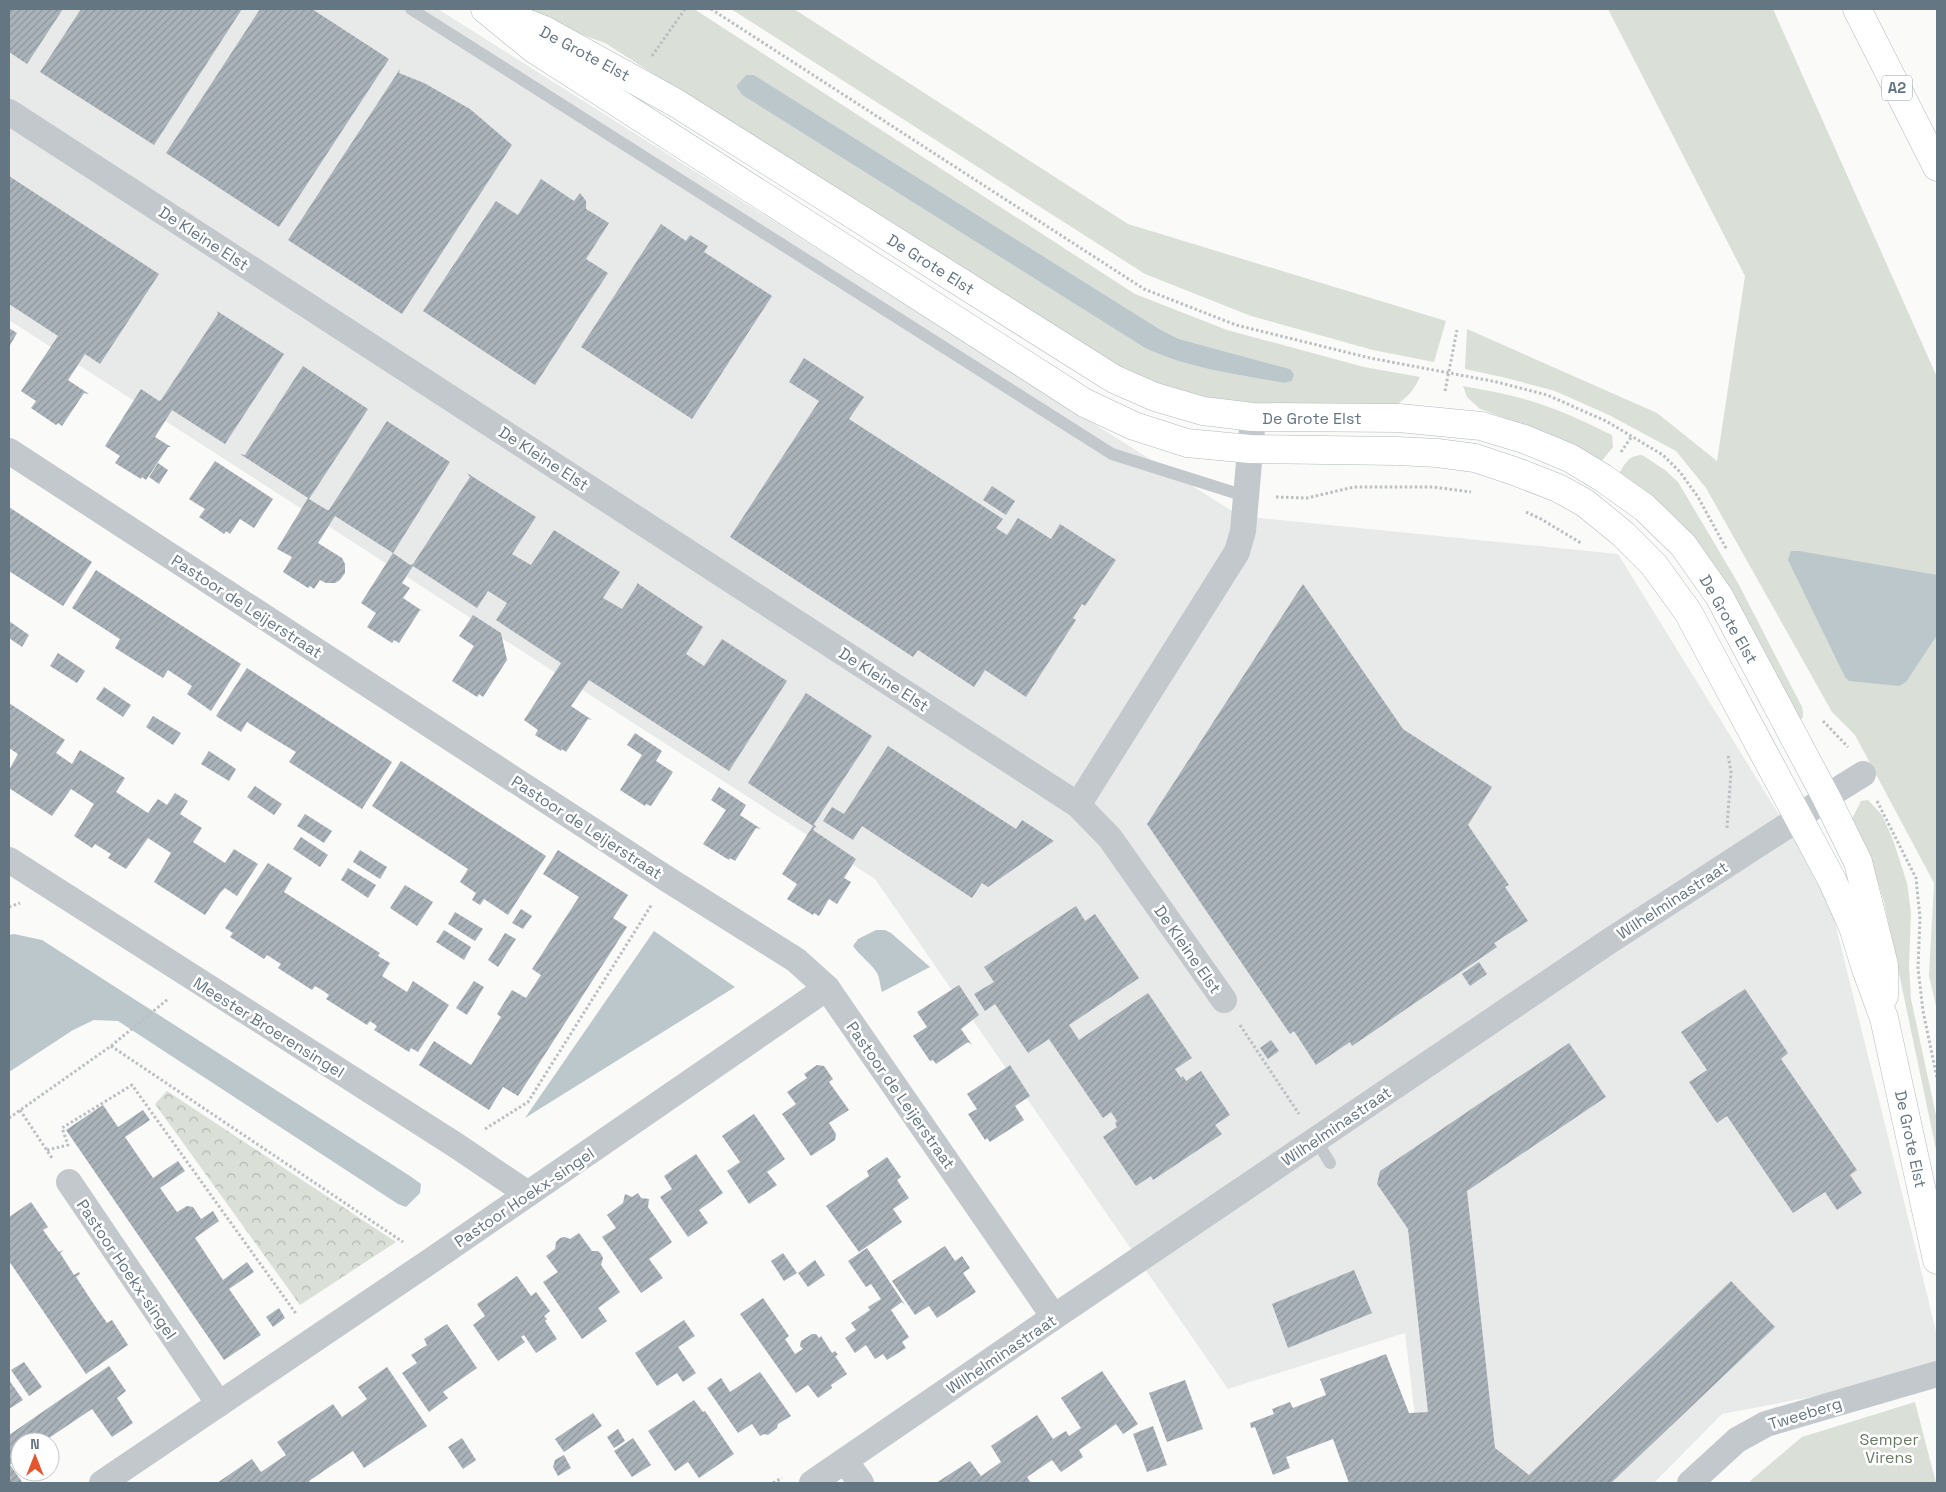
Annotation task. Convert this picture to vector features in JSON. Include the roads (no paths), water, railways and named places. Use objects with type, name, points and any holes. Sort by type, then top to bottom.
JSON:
[{"type":"main road","name":"De Grote Elst","points":[[485,9],[534,49],[1085,403],[1134,426],[1187,443],[1250,449],[1397,451],[1437,453],[1475,458],[1558,488],[1585,504],[1623,534],[1654,565],[1688,612],[1832,880],[1853,927],[1884,1018],[1937,1260]]},
{"type":"main road","name":"De Grote Elst","points":[[491,9],[544,30],[676,103],[1114,379],[1154,397],[1203,411],[1253,417],[1399,418],[1481,426],[1524,439],[1570,458],[1603,478],[1645,508],[1683,545],[1720,596],[1826,797],[1858,862],[1884,965],[1884,1018]]},
{"type":"main road","name":"A2","points":[[1857,9],[1937,167]]},
{"type":"street","name":"De Kleine Elst","points":[[9,112],[1078,805],[1110,838],[1224,1000]]},
{"type":"street","points":[[1078,805],[1236,552],[1243,531],[1253,417]]},
{"type":"street","name":"Pastoor de Leijerstraat","points":[[9,451],[667,879],[796,960],[827,988],[1054,1317]]},
{"type":"street","name":"Wilhelminastraat","points":[[812,1483],[1054,1317],[1725,864],[1799,818],[1826,797],[1863,774]]},
{"type":"street","name":"Meester Broerensingel","points":[[9,860],[457,1146],[528,1194]]},
{"type":"street","name":"Pastoor Hoekx-singel","points":[[102,1483],[528,1194],[827,988]]},
{"type":"street","name":"Pastoor Hoekx-singel","points":[[69,1182],[219,1404]]},
{"type":"street","name":"Tweeberg","points":[[1690,1483],[1737,1440],[1766,1424],[1937,1374]]},
{"type":"street","points":[[844,1461],[861,1483]]},
{"type":"lane","points":[[411,9],[1112,454],[1246,496]]},
{"type":"lane","points":[[1316,1140],[1330,1163]]},
{"type":"park label","name":"Semper Virens","points":[[1889,1448]]}]
